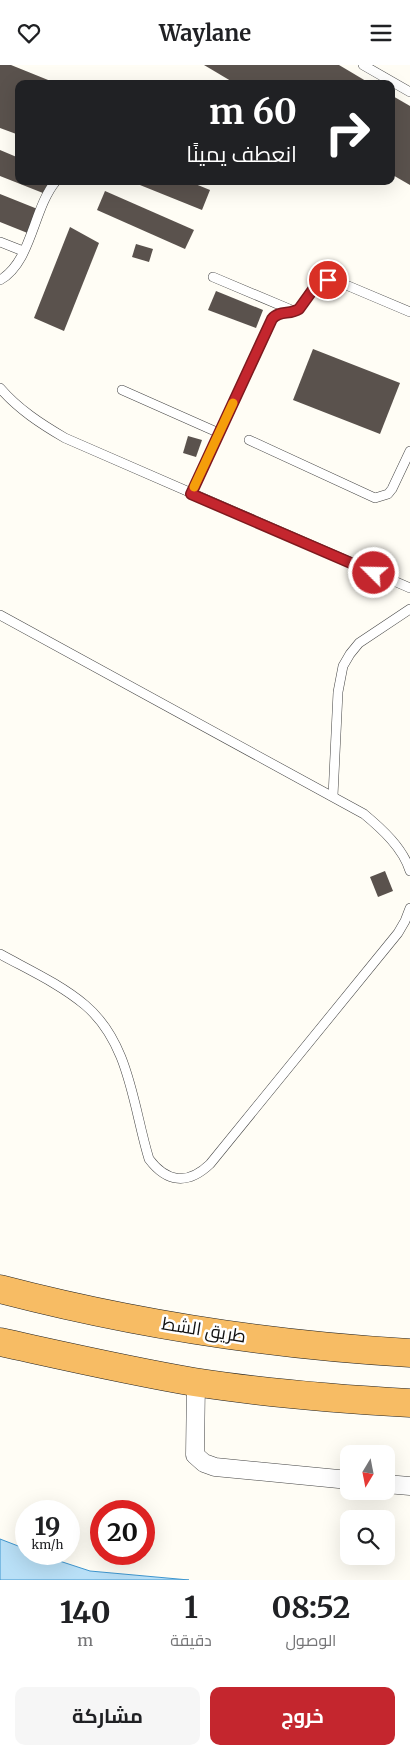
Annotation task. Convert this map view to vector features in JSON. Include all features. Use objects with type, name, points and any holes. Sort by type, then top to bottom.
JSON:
[{"type":"highway","name":"طريق الشط","points":[[0,1289],[115,1316],[200,1331],[301,1345],[410,1353]]},
{"type":"highway","points":[[0,1342],[93,1363],[196,1382],[286,1393],[410,1403]]},
{"type":"street","points":[[196,1382],[195,1455],[204,1463],[215,1467],[340,1479]]},
{"type":"street","points":[[395,1485],[410,1486]]},
{"type":"lane","points":[[363,65],[389,80]]},
{"type":"lane","points":[[395,83],[410,92]]},
{"type":"lane","points":[[0,280],[14,269],[47,195],[53,185]]},
{"type":"lane","points":[[0,242],[23,251]]},
{"type":"lane","points":[[213,277],[296,311]]},
{"type":"lane","points":[[191,494],[272,319],[278,314],[296,311],[317,284],[328,280],[340,282],[410,313]]},
{"type":"lane","points":[[0,388],[23,410],[64,438],[410,588]]},
{"type":"lane","points":[[122,390],[219,433]]},
{"type":"lane","points":[[249,440],[375,498],[388,495],[410,451]]},
{"type":"lane","points":[[333,796],[338,693],[343,666],[359,643],[410,609]]},
{"type":"lane","points":[[0,615],[364,814],[391,838],[408,864],[410,871]]},
{"type":"lane","points":[[0,954],[73,996],[99,1019],[110,1034],[124,1066],[149,1159],[156,1169],[166,1176],[178,1179],[190,1177],[201,1172],[210,1164],[398,933],[410,908]]},
{"type":"water","points":[[0,1539],[15,1545],[15,1565],[72,1565],[90,1571],[189,1580],[0,1580]]},
{"type":"building","points":[[0,65],[11,65],[48,80],[15,80],[15,134],[0,128]]},
{"type":"building","points":[[204,65],[339,65],[364,80],[229,80]]},
{"type":"building","points":[[395,97],[410,106],[410,185],[395,176]]},
{"type":"building","points":[[0,150],[15,156],[15,182],[0,176]]},
{"type":"building","points":[[23,185],[52,185],[48,195]]},
{"type":"building","points":[[140,185],[198,185],[210,190],[202,210]]},
{"type":"building","points":[[105,191],[194,230],[185,249],[97,210]]},
{"type":"building","points":[[0,194],[40,210],[30,234],[0,222]]},
{"type":"building","points":[[70,227],[99,243],[64,331],[34,318]]},
{"type":"building","points":[[136,244],[153,249],[149,262],[132,257]]},
{"type":"building","points":[[216,291],[263,310],[256,328],[208,310]]},
{"type":"building","points":[[313,349],[400,383],[380,434],[293,400]]},
{"type":"building","points":[[188,436],[202,440],[196,457],[183,453]]},
{"type":"building","points":[[385,871],[393,891],[378,897],[370,877]]},
{"type":"slow traffic","points":[[194,487],[233,403]]},
{"type":"route","points":[[328,280],[322,281],[313,288],[299,309],[278,314],[272,319],[191,494],[374,573]]}]
